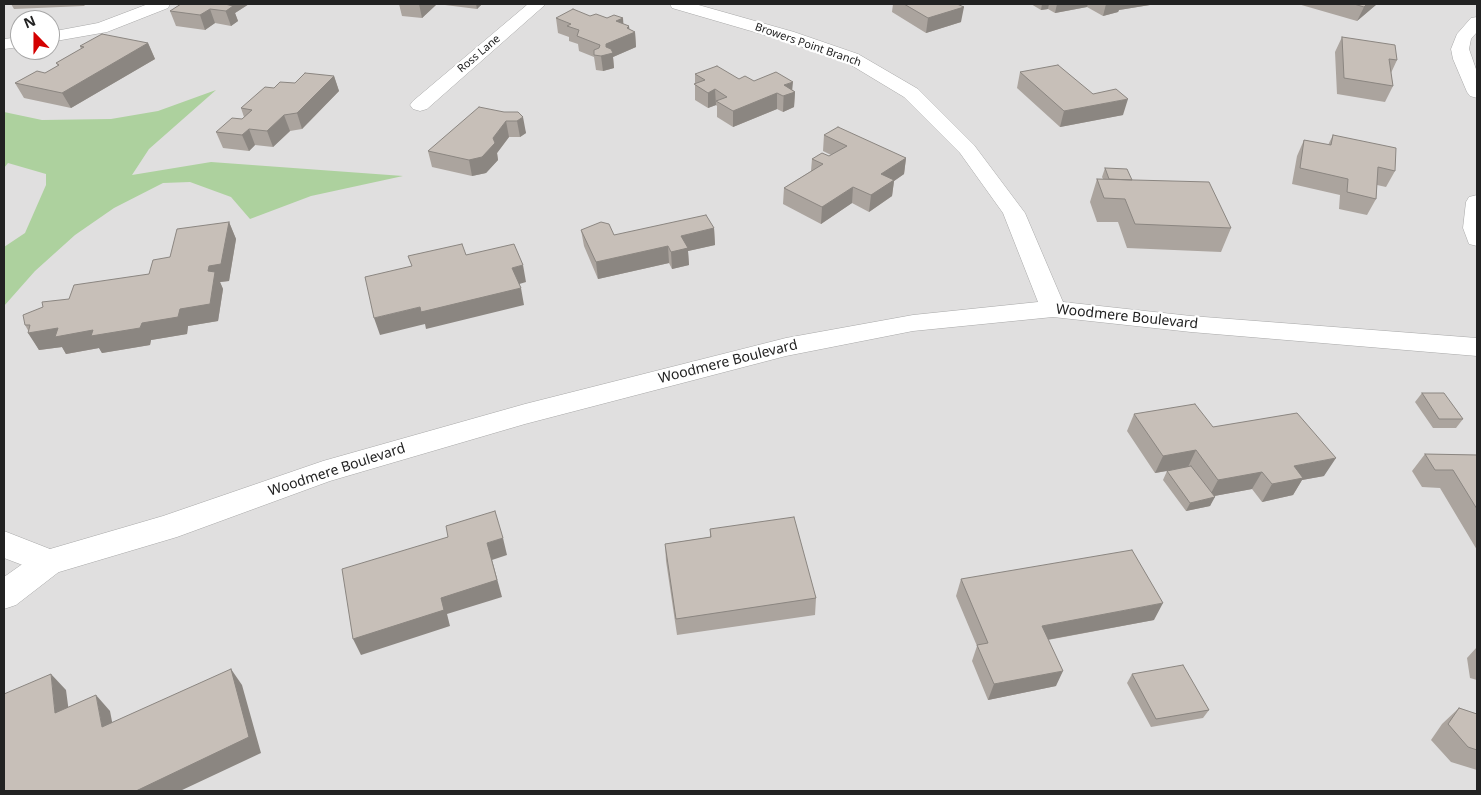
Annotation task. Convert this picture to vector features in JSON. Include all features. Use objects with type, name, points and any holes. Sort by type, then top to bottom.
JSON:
[{"type":"street","points":[[60,36],[117,23],[162,4]]},
{"type":"street","name":"Ross Lane","points":[[420,104],[538,4]]},
{"type":"street","name":"Browers Point Branch","points":[[678,4],[788,36],[852,58],[883,74],[910,93],[967,149],[1014,213],[1053,309]]},
{"type":"street","points":[[1477,22],[1470,40],[1460,49],[1462,59],[1477,92]]},
{"type":"street","points":[[1477,202],[1474,228],[1477,239]]},
{"type":"street","name":"Woodmere Boulevard","points":[[49,562],[166,528],[323,472],[525,414],[786,346],[913,323],[1053,309],[1191,324],[1477,347]]},
{"type":"street","points":[[4,544],[49,562]]},
{"type":"street","points":[[4,595],[49,562]]},
{"type":"shaded area","points":[[4,4],[1477,4],[1477,791],[4,791]]},
{"type":"green space","points":[[216,90],[149,149],[132,175],[211,162],[403,176],[311,196],[250,219],[231,197],[190,182],[163,183],[114,208],[75,235],[35,271],[4,306],[4,247],[25,233],[46,185],[46,174],[8,163],[4,168],[4,112],[42,120],[111,119],[158,111]]},
{"type":"building","points":[[181,4],[225,4],[233,6],[226,11],[210,9],[200,15],[170,11]]},
{"type":"building","points":[[904,4],[957,4],[964,7],[928,18]]},
{"type":"building","points":[[1354,4],[1367,4],[1364,7]]},
{"type":"building","points":[[573,9],[590,16],[596,14],[607,18],[614,15],[623,18],[616,21],[629,26],[627,28],[635,32],[606,44],[606,47],[611,49],[613,53],[601,56],[594,55],[594,50],[599,48],[600,45],[577,36],[579,30],[567,26],[571,24],[556,18]]},
{"type":"building","points":[[102,34],[148,43],[62,93],[15,83],[37,71],[45,73],[59,65],[56,63],[84,47],[80,46]]},
{"type":"building","points":[[1342,37],[1395,45],[1397,60],[1389,59],[1393,86],[1344,78]]},
{"type":"building","points":[[1058,65],[1093,94],[1116,89],[1128,99],[1064,111],[1020,72]]},
{"type":"building","points":[[717,66],[739,79],[745,76],[754,81],[776,72],[793,82],[784,85],[795,92],[783,96],[777,93],[733,111],[716,101],[727,97],[715,89],[708,93],[694,84],[705,80],[695,74]]},
{"type":"building","points":[[305,73],[334,76],[297,113],[284,115],[267,131],[249,129],[242,135],[216,132],[232,118],[242,119],[252,110],[241,108],[265,87],[274,88],[280,82],[295,83]]},
{"type":"building","points":[[479,107],[504,112],[518,112],[523,117],[517,121],[506,121],[493,138],[495,143],[482,157],[469,160],[428,151]]},
{"type":"building","points":[[838,127],[906,158],[881,174],[894,180],[871,195],[853,187],[822,207],[784,188],[823,164],[812,159],[822,153],[829,156],[847,146],[824,135]]},
{"type":"building","points":[[1333,135],[1396,148],[1395,171],[1378,167],[1376,199],[1347,192],[1348,179],[1300,168],[1304,140],[1331,145]]},
{"type":"building","points":[[1105,168],[1127,169],[1132,180],[1109,179]]},
{"type":"building","points":[[1097,179],[1209,182],[1231,228],[1135,224],[1125,199],[1104,198]]},
{"type":"building","points":[[706,215],[714,228],[681,236],[688,248],[671,252],[668,246],[596,262],[581,230],[601,222],[609,224],[614,235]]},
{"type":"building","points":[[229,222],[221,264],[209,266],[208,271],[215,272],[210,304],[180,309],[178,317],[142,323],[140,328],[91,336],[93,330],[55,337],[58,328],[28,333],[30,325],[25,325],[23,315],[43,307],[42,302],[69,299],[74,285],[149,274],[153,260],[170,257],[177,229]]},
{"type":"building","points":[[462,244],[466,255],[514,244],[523,265],[512,268],[521,288],[421,312],[420,307],[374,318],[365,277],[412,266],[408,256]]},
{"type":"building","points":[[1422,393],[1444,393],[1463,419],[1439,419]]},
{"type":"building","points":[[1195,404],[1213,427],[1297,413],[1336,458],[1294,466],[1303,478],[1272,484],[1262,472],[1218,480],[1196,450],[1163,456],[1134,414]]},
{"type":"building","points":[[1425,454],[1477,455],[1477,509],[1453,470],[1435,470]]},
{"type":"building","points":[[1191,466],[1215,497],[1190,503],[1167,471]]},
{"type":"building","points":[[495,511],[503,538],[487,543],[497,580],[441,598],[444,610],[353,639],[342,569],[448,537],[446,526]]},
{"type":"building","points":[[794,517],[816,598],[676,619],[665,544],[711,537],[710,529]]},
{"type":"building","points":[[1132,550],[1163,603],[1042,626],[1063,671],[994,684],[977,645],[988,643],[961,579]]},
{"type":"building","points":[[1183,665],[1209,710],[1156,719],[1132,674]]},
{"type":"building","points":[[231,669],[249,737],[136,791],[4,791],[4,694],[51,674],[55,713],[96,695],[102,727]]},
{"type":"building","points":[[1459,708],[1477,714],[1477,750],[1468,747],[1448,724]]}]
